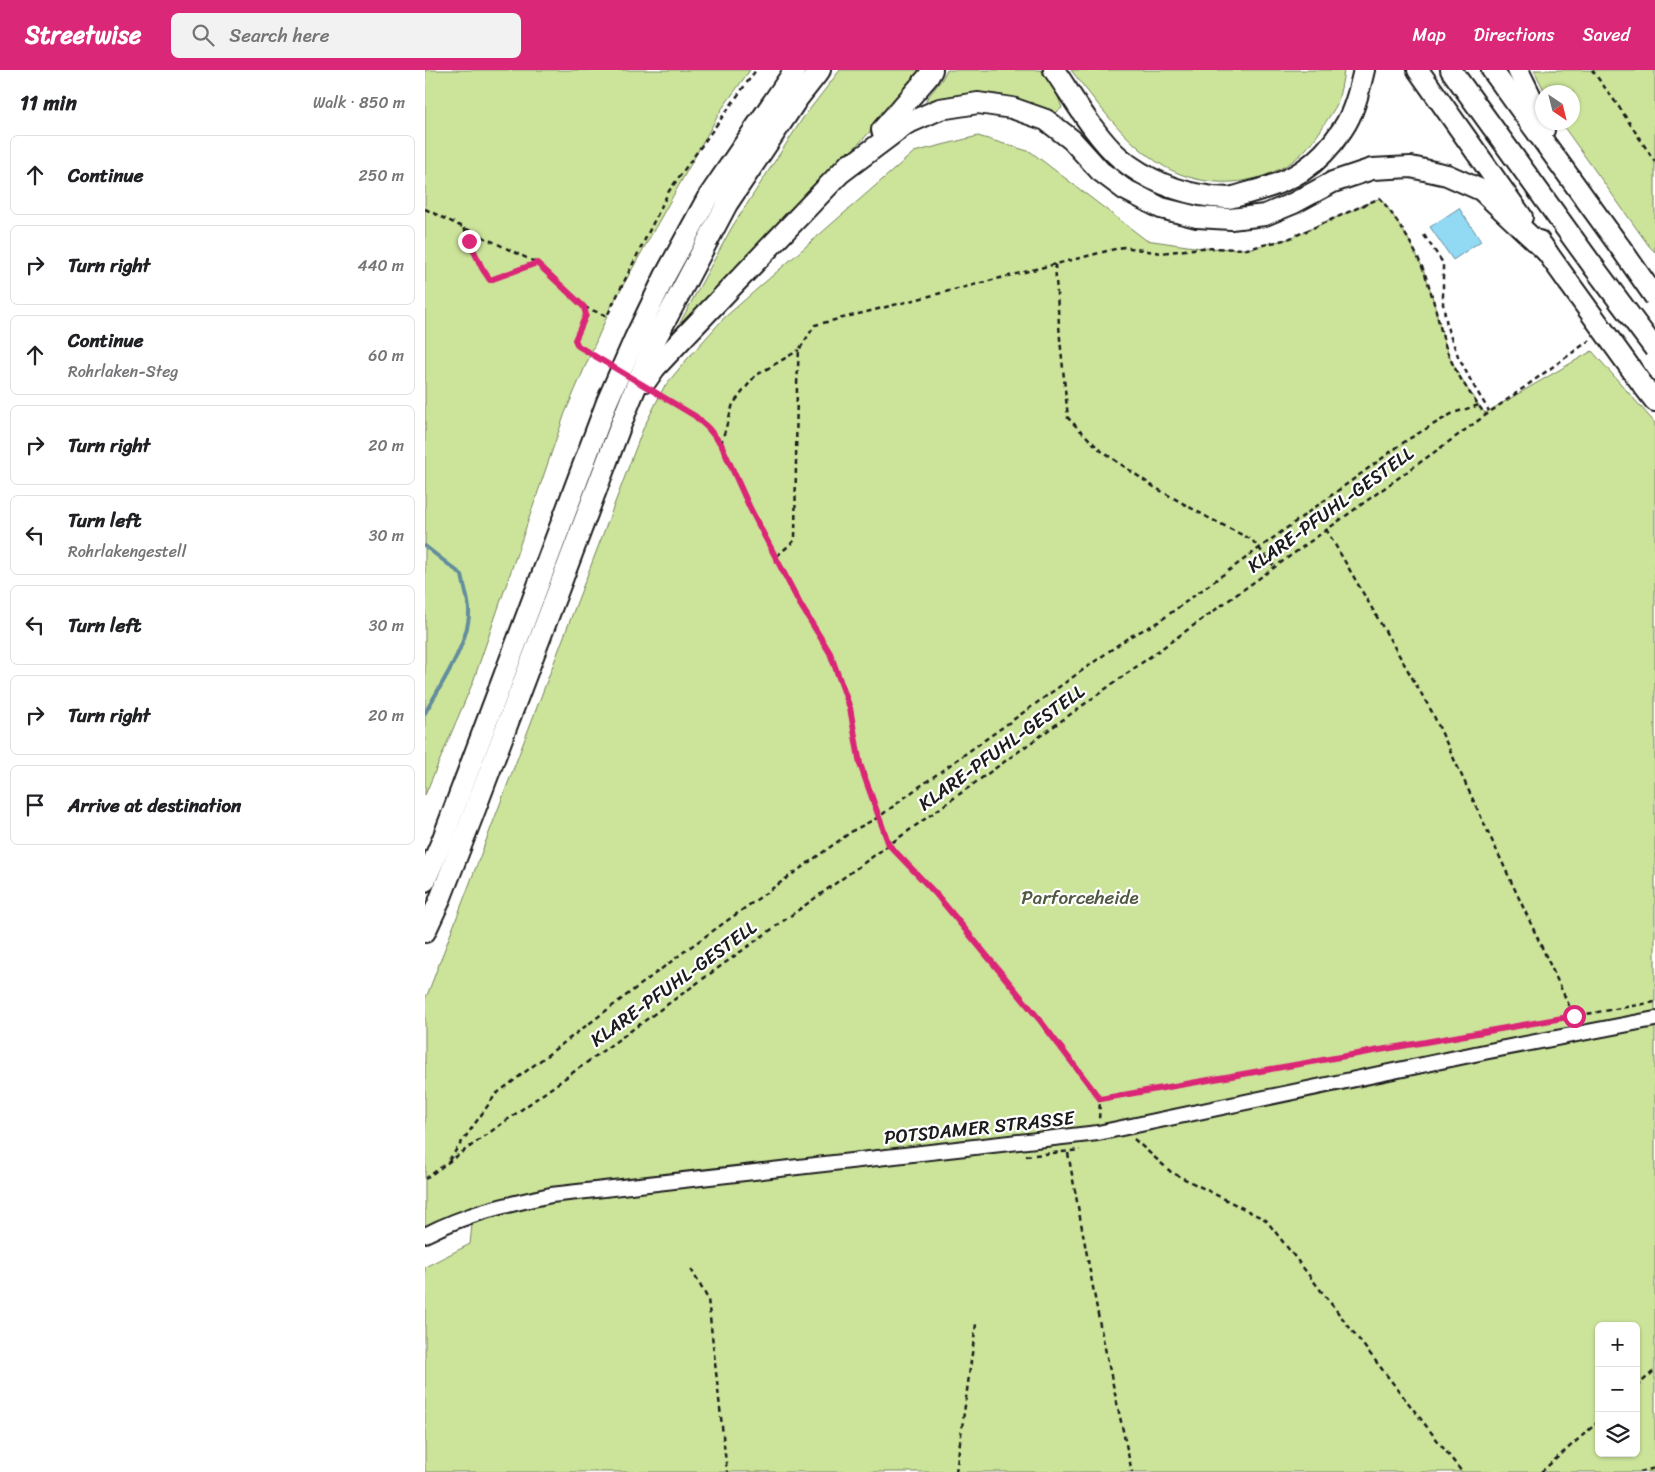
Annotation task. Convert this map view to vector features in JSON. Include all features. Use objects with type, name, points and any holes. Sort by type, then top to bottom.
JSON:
[{"type":"highway","points":[[425,932],[439,902],[654,342],[727,204],[798,98],[820,70]]},
{"type":"highway","points":[[626,411],[655,368],[895,117],[932,70]]},
{"type":"highway","points":[[1054,70],[1119,158],[1146,176],[1172,187],[1200,195],[1227,198],[1274,186],[1298,175],[1323,155],[1343,129],[1356,102],[1364,70]]},
{"type":"highway","points":[[1418,70],[1655,401]]},
{"type":"highway","points":[[1451,70],[1655,349]]},
{"type":"highway","points":[[1492,70],[1655,297]]},
{"type":"highway","points":[[1518,70],[1535,105],[1552,153]]},
{"type":"highway","points":[[425,881],[442,841],[607,402],[635,338],[665,276],[707,199],[790,75]]},
{"type":"highway","points":[[842,172],[905,124],[940,109],[978,103],[1012,108],[1046,120],[1071,140],[1101,170],[1124,189],[1161,208],[1197,217],[1231,219],[1265,214],[1294,203],[1333,182],[1372,169],[1411,168],[1447,175],[1481,190],[1547,252]]},
{"type":"street","name":"POTSDAMER STRASSE","points":[[425,1235],[451,1222],[492,1208],[551,1195],[1098,1133],[1489,1051],[1655,1019]]},
{"type":"path","points":[[425,209],[537,263],[584,307],[607,316],[669,190],[756,70]]},
{"type":"path","points":[[1592,70],[1655,162]]},
{"type":"path","points":[[721,444],[733,404],[755,376],[799,350],[815,325],[1123,247],[1161,253],[1201,248],[1247,249],[1288,239],[1380,198],[1391,212],[1419,260],[1434,302],[1447,350],[1485,414]]},
{"type":"path","points":[[463,227],[482,268],[490,280],[537,263]]},
{"type":"path","points":[[1424,235],[1443,263],[1443,304],[1448,330],[1458,356],[1489,411]]},
{"type":"path","points":[[1055,264],[1068,418],[1100,450],[1154,487],[1251,540],[1274,566]]},
{"type":"path","points":[[584,307],[586,315],[575,340],[578,346],[695,416],[721,444],[750,508],[800,604],[830,653],[850,708],[860,764],[889,845],[936,894],[1027,1004],[1100,1099],[1098,1133]]},
{"type":"path","name":"KLARE-PFUHL-GESTELL","points":[[425,1179],[1594,337]]},
{"type":"path","points":[[777,557],[795,540],[799,350]]},
{"type":"path","points":[[447,1162],[496,1094],[705,937],[854,830],[879,817],[1129,637],[1157,623],[1407,440],[1453,413],[1479,406]]},
{"type":"path","points":[[1326,529],[1433,712],[1574,1016]]},
{"type":"path","points":[[1100,1099],[1655,1002]]},
{"type":"path","points":[[1134,1139],[1171,1172],[1267,1220],[1462,1472]]},
{"type":"path","points":[[1068,1152],[1100,1325],[1133,1472]]},
{"type":"path","points":[[691,1269],[708,1299],[727,1472]]},
{"type":"path","points":[[957,1472],[976,1324]]},
{"type":"path","points":[[1640,1383],[1655,1370]]},
{"type":"path","points":[[1541,1472],[1595,1424]]},
{"type":"path","points":[[1640,1472],[1655,1468]]},
{"type":"green space","points":[[425,70],[750,70],[721,110],[611,307],[565,413],[473,682],[425,795]]},
{"type":"green space","points":[[840,70],[921,70],[913,83],[866,136],[674,334],[732,227],[803,118]]},
{"type":"green space","points":[[947,70],[1041,70],[1056,91],[1062,108],[1054,114],[1012,98],[990,93],[967,93],[925,101]]},
{"type":"green space","points":[[1071,70],[1344,70],[1336,106],[1318,135],[1298,157],[1272,173],[1239,181],[1222,182],[1188,177],[1172,171],[1144,153],[1121,131]]},
{"type":"green space","points":[[1534,70],[1655,70],[1655,252],[1566,130],[1580,130],[1580,85],[1542,85]]},
{"type":"green space","name":"Parforceheide","points":[[978,136],[1031,152],[1146,240],[1201,248],[1247,249],[1288,239],[1380,198],[1401,228],[1424,270],[1449,355],[1463,382],[1485,413],[1592,351],[1655,423],[1655,1472],[425,1472],[425,1267],[470,1244],[474,1205],[425,1228],[425,998],[643,429],[664,387],[724,318],[914,152]]},
{"type":"water","points":[[1459,208],[1481,241],[1453,260],[1430,227]]},
{"type":"waterway","points":[[425,546],[462,575],[469,609],[465,635],[460,648],[425,713]]},
{"type":"route","points":[[469,241],[490,280],[537,263],[584,307],[586,315],[575,340],[578,346],[695,416],[721,444],[750,508],[800,604],[830,653],[850,708],[860,764],[889,845],[936,894],[1039,1019],[1100,1099],[1574,1016]]}]
